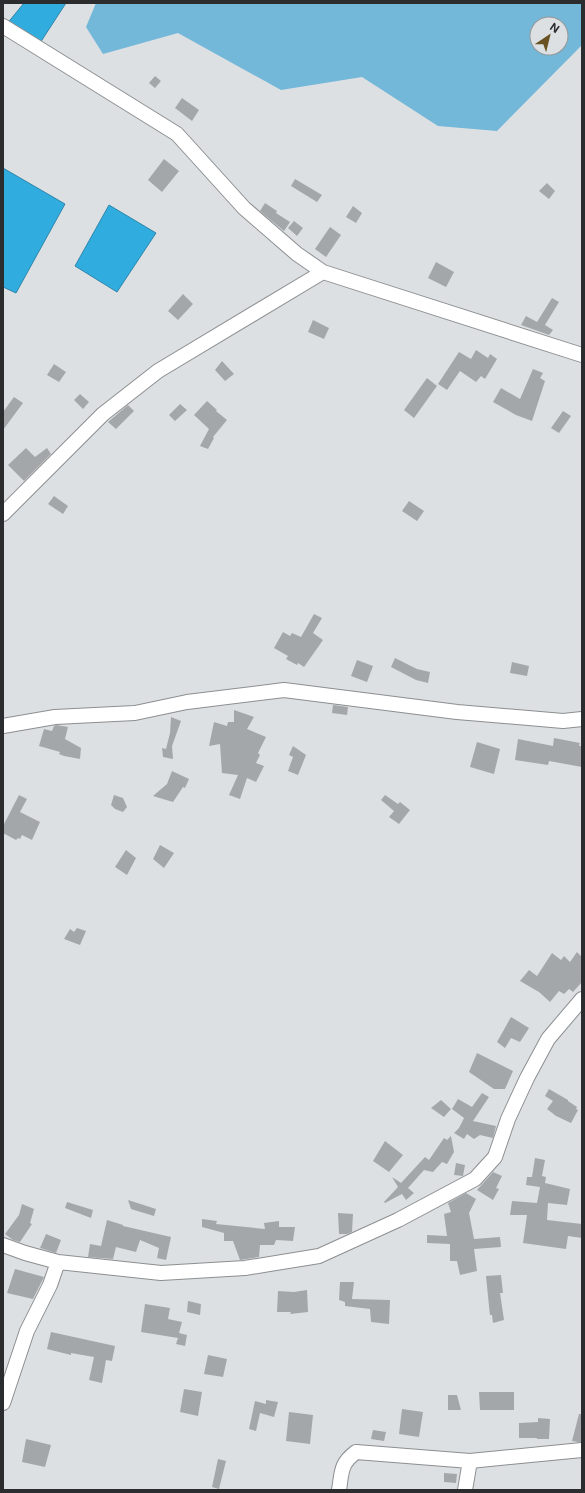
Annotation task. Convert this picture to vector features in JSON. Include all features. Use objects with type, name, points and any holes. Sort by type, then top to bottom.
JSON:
[{"type":"street","points":[[3,26],[177,134],[244,208],[297,254],[323,272],[582,355]]},
{"type":"street","points":[[3,514],[103,414],[158,371],[323,272]]},
{"type":"street","points":[[3,726],[55,717],[136,713],[187,702],[284,690],[457,712],[564,721],[582,719]]},
{"type":"street","points":[[3,1245],[25,1254],[58,1262],[161,1273],[245,1268],[319,1256],[398,1220],[475,1179],[495,1157],[508,1119],[527,1078],[548,1039],[582,999]]},
{"type":"street","points":[[3,1403],[28,1331],[50,1285],[58,1262]]},
{"type":"street","points":[[339,1490],[342,1468],[346,1460],[356,1452],[470,1461],[582,1450]]},
{"type":"street","points":[[465,1490],[470,1461]]},
{"type":"shaded area","points":[[24,3],[66,3],[40,43],[6,25]]},
{"type":"shaded area","points":[[96,3],[582,3],[582,45],[497,131],[438,126],[362,77],[281,90],[178,33],[103,54],[86,27]]},
{"type":"shaded area","points":[[3,168],[65,204],[16,293],[3,287]]},
{"type":"shaded area","points":[[109,205],[156,233],[117,292],[75,266]]},
{"type":"building","points":[[155,76],[161,81],[155,88],[149,83]]},
{"type":"building","points":[[182,98],[199,110],[192,121],[175,108]]},
{"type":"building","points":[[164,159],[179,171],[162,192],[148,180]]},
{"type":"building","points":[[295,179],[322,195],[317,202],[291,186]]},
{"type":"building","points":[[547,183],[555,191],[549,199],[539,191]]},
{"type":"building","points":[[265,203],[277,211],[276,213],[290,222],[284,231],[260,211]]},
{"type":"building","points":[[353,206],[362,213],[356,223],[346,217]]},
{"type":"building","points":[[294,221],[303,228],[297,236],[288,228]]},
{"type":"building","points":[[330,227],[341,235],[326,257],[315,249]]},
{"type":"building","points":[[436,262],[454,272],[446,287],[428,278]]},
{"type":"building","points":[[183,294],[193,304],[178,320],[168,311]]},
{"type":"building","points":[[552,298],[559,302],[545,325],[553,330],[549,335],[521,325],[526,316],[537,322]]},
{"type":"building","points":[[313,320],[329,328],[324,339],[308,332]]},
{"type":"building","points":[[476,350],[488,358],[490,354],[497,359],[485,379],[481,376],[476,382],[460,371],[447,390],[438,384],[459,352],[471,359]]},
{"type":"building","points":[[222,361],[234,374],[225,381],[215,370]]},
{"type":"building","points":[[54,364],[66,372],[59,382],[47,375]]},
{"type":"building","points":[[533,369],[543,373],[540,378],[545,381],[532,421],[516,415],[493,402],[501,388],[520,399]]},
{"type":"building","points":[[427,378],[437,386],[414,418],[404,410]]},
{"type":"building","points":[[80,394],[89,402],[83,409],[74,400]]},
{"type":"building","points":[[14,397],[23,403],[3,430],[3,412]]},
{"type":"building","points":[[207,401],[227,420],[213,437],[214,438],[208,449],[200,446],[209,429],[194,415]]},
{"type":"building","points":[[180,404],[187,410],[175,421],[169,415]]},
{"type":"building","points":[[128,405],[134,411],[116,429],[108,422]]},
{"type":"building","points":[[563,411],[571,416],[559,433],[551,428]]},
{"type":"building","points":[[26,448],[35,457],[47,448],[51,454],[24,481],[8,465]]},
{"type":"building","points":[[54,496],[68,506],[63,514],[48,504]]},
{"type":"building","points":[[409,501],[424,511],[417,521],[402,511]]},
{"type":"building","points":[[314,614],[322,618],[313,633],[323,640],[304,667],[298,663],[297,665],[286,659],[288,656],[274,648],[283,632],[290,636],[292,633],[301,637]]},
{"type":"building","points":[[395,658],[417,669],[430,672],[428,683],[416,680],[391,667]]},
{"type":"building","points":[[357,660],[373,666],[367,682],[351,676]]},
{"type":"building","points":[[512,662],[529,666],[527,676],[510,673]]},
{"type":"building","points":[[333,705],[348,707],[347,715],[332,713]]},
{"type":"building","points":[[234,710],[254,717],[247,729],[266,737],[258,753],[260,755],[256,763],[264,766],[256,782],[247,778],[240,799],[229,795],[238,775],[222,773],[220,744],[209,746],[214,722],[227,726],[228,722],[234,722]]},
{"type":"building","points":[[171,717],[181,721],[172,746],[173,759],[163,757],[162,748],[166,749],[170,733]]},
{"type":"building","points":[[56,725],[68,727],[65,739],[81,748],[80,759],[64,756],[59,754],[60,752],[39,746],[44,729],[52,731]]},
{"type":"building","points":[[554,738],[580,743],[579,746],[582,746],[582,767],[549,761],[548,765],[515,760],[518,739],[553,746]]},
{"type":"building","points":[[477,742],[500,749],[494,774],[470,767]]},
{"type":"building","points":[[293,746],[306,755],[298,775],[288,771],[293,757],[289,755]]},
{"type":"building","points":[[172,771],[189,779],[185,788],[183,787],[173,802],[153,796],[167,784]]},
{"type":"building","points":[[19,795],[27,799],[20,812],[40,822],[32,840],[22,835],[20,839],[18,838],[16,840],[3,833],[3,826]]},
{"type":"building","points":[[114,795],[123,798],[127,807],[123,812],[115,809],[111,805]]},
{"type":"building","points":[[385,795],[398,804],[400,802],[410,810],[399,824],[389,817],[394,811],[381,800]]},
{"type":"building","points":[[160,845],[174,853],[164,868],[153,859]]},
{"type":"building","points":[[126,850],[136,858],[127,875],[115,867]]},
{"type":"building","points":[[77,928],[86,931],[80,945],[64,939],[70,929],[74,932]]},
{"type":"building","points":[[577,952],[582,957],[582,982],[573,992],[569,989],[564,994],[559,991],[550,1002],[539,992],[520,981],[529,970],[537,976],[552,953],[561,960],[564,956],[570,962]]},
{"type":"building","points":[[511,1017],[529,1028],[520,1042],[511,1038],[505,1048],[497,1042]]},
{"type":"building","points":[[477,1053],[513,1071],[505,1089],[494,1089],[469,1072]]},
{"type":"building","points":[[549,1089],[577,1107],[576,1109],[578,1110],[571,1123],[556,1116],[547,1109],[553,1101],[545,1096]]},
{"type":"building","points":[[482,1093],[489,1097],[473,1121],[496,1126],[493,1138],[480,1135],[474,1139],[467,1134],[464,1139],[454,1133],[459,1128],[464,1118],[452,1109],[458,1099],[472,1107]]},
{"type":"building","points":[[441,1100],[451,1109],[444,1117],[431,1108]]},
{"type":"building","points":[[451,1136],[454,1152],[447,1164],[442,1162],[433,1172],[424,1170],[408,1188],[414,1193],[406,1200],[402,1194],[385,1203],[384,1202],[398,1187],[392,1177],[401,1183],[425,1157],[429,1160],[444,1138],[447,1140]]},
{"type":"building","points":[[385,1141],[403,1155],[389,1172],[373,1161]]},
{"type":"building","points":[[535,1158],[545,1160],[542,1176],[546,1177],[545,1183],[570,1189],[567,1205],[548,1203],[547,1220],[582,1224],[582,1238],[568,1236],[566,1249],[523,1243],[527,1215],[510,1215],[512,1201],[537,1203],[540,1187],[526,1185],[527,1177],[532,1177]]},
{"type":"building","points":[[456,1163],[465,1165],[463,1176],[454,1175]]},
{"type":"building","points":[[493,1172],[502,1176],[496,1188],[499,1189],[493,1200],[477,1190]]},
{"type":"building","points":[[466,1193],[476,1199],[469,1213],[474,1239],[500,1237],[501,1247],[474,1249],[477,1271],[460,1275],[457,1261],[450,1261],[450,1244],[427,1243],[427,1235],[447,1236],[444,1214],[451,1212],[448,1203]]},
{"type":"building","points":[[128,1200],[156,1209],[154,1216],[131,1209]]},
{"type":"building","points":[[67,1202],[93,1210],[91,1218],[65,1208]]},
{"type":"building","points":[[22,1204],[34,1209],[30,1223],[32,1224],[20,1242],[13,1240],[5,1234],[19,1215]]},
{"type":"building","points":[[338,1213],[353,1214],[352,1232],[347,1234],[339,1234]]},
{"type":"building","points":[[202,1219],[217,1221],[216,1224],[265,1229],[264,1223],[279,1221],[279,1227],[295,1227],[293,1241],[276,1240],[274,1245],[260,1245],[259,1257],[240,1260],[233,1241],[224,1241],[224,1233],[202,1227]]},
{"type":"building","points":[[107,1220],[123,1226],[171,1237],[166,1260],[157,1258],[159,1248],[140,1240],[136,1252],[116,1247],[113,1259],[88,1257],[90,1244],[101,1246]]},
{"type":"building","points":[[46,1234],[61,1240],[56,1253],[40,1248]]},
{"type":"building","points":[[15,1269],[44,1277],[33,1299],[7,1293]]},
{"type":"building","points":[[501,1275],[503,1293],[500,1293],[504,1320],[493,1323],[492,1315],[490,1315],[486,1276]]},
{"type":"building","points":[[340,1282],[354,1282],[352,1299],[390,1300],[389,1324],[371,1322],[370,1309],[345,1306],[345,1302],[339,1300]]},
{"type":"building","points":[[307,1290],[308,1312],[290,1314],[291,1312],[277,1312],[278,1291],[294,1292]]},
{"type":"building","points":[[188,1301],[201,1304],[200,1315],[187,1312]]},
{"type":"building","points":[[145,1304],[170,1308],[168,1319],[182,1322],[179,1333],[187,1335],[185,1346],[176,1344],[178,1338],[141,1332]]},
{"type":"building","points":[[51,1332],[115,1346],[112,1361],[106,1360],[102,1383],[89,1380],[94,1357],[71,1353],[71,1355],[47,1349]]},
{"type":"building","points":[[208,1355],[227,1359],[223,1377],[204,1374]]},
{"type":"building","points":[[184,1389],[202,1392],[198,1416],[180,1412]]},
{"type":"building","points":[[479,1392],[514,1392],[514,1410],[480,1410]]},
{"type":"building","points":[[448,1395],[457,1395],[461,1410],[448,1410]]},
{"type":"building","points":[[266,1400],[278,1402],[274,1417],[260,1413],[256,1431],[249,1429],[255,1401],[266,1404]]},
{"type":"building","points":[[402,1409],[423,1412],[419,1437],[399,1434]]},
{"type":"building","points":[[289,1412],[313,1415],[310,1444],[286,1441]]},
{"type":"building","points":[[579,1414],[582,1414],[582,1442],[572,1441]]},
{"type":"building","points":[[538,1418],[550,1419],[549,1439],[519,1438],[519,1423],[538,1422]]},
{"type":"building","points":[[373,1430],[386,1432],[384,1441],[371,1439]]},
{"type":"building","points":[[26,1439],[51,1445],[45,1467],[22,1462]]},
{"type":"building","points":[[218,1459],[226,1461],[219,1489],[212,1487]]},
{"type":"building","points":[[444,1473],[457,1474],[456,1483],[444,1482]]}]
